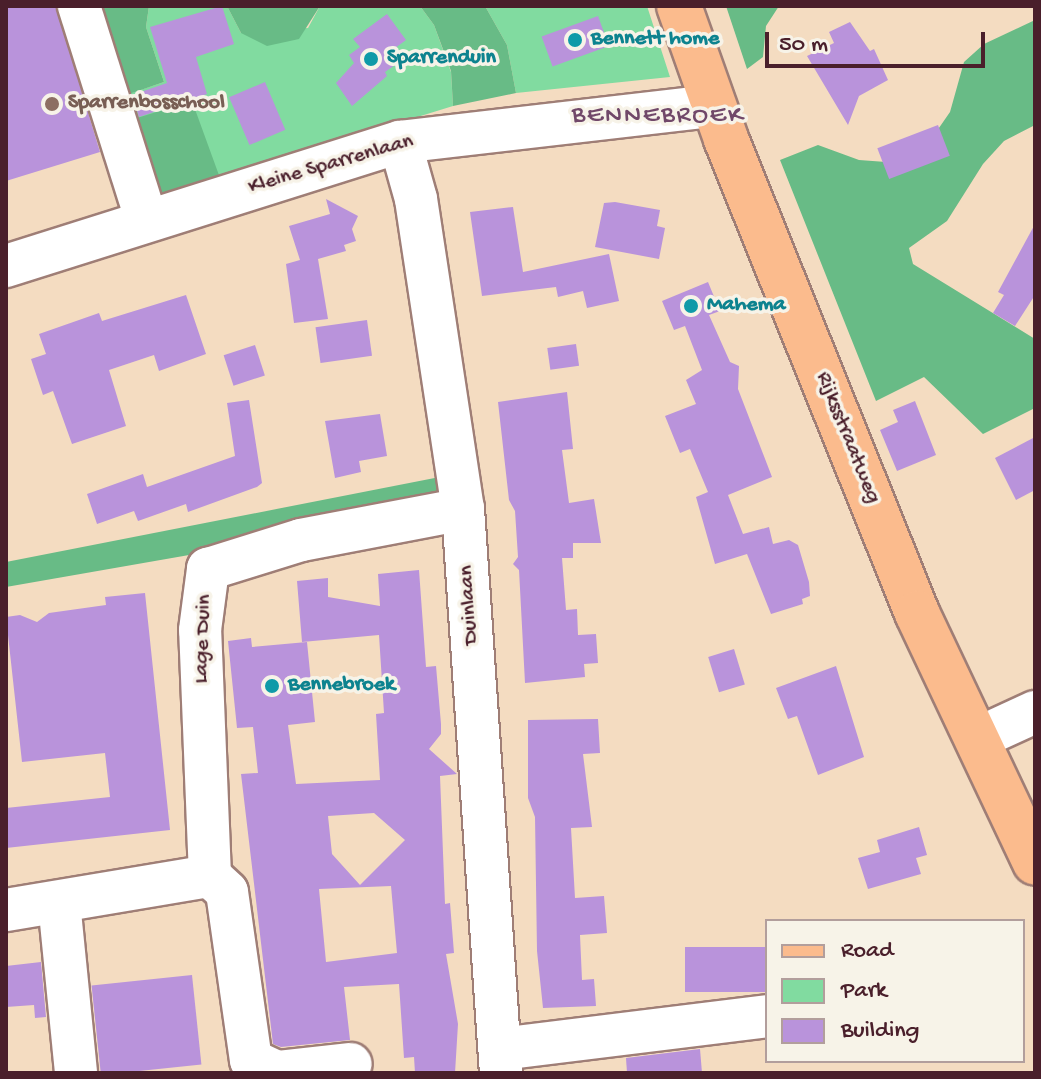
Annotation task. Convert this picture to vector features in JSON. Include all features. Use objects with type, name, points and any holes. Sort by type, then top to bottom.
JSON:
[{"type":"main road","name":"Rijksstraatweg","points":[[679,6],[713,106],[917,613],[1035,863]]},
{"type":"street","points":[[79,6],[146,219]]},
{"type":"street","name":"Kleine Sparrenlaan","points":[[6,266],[146,219],[400,142],[713,106]]},
{"type":"street","name":"Duinlaan","points":[[400,142],[416,199],[463,509],[501,1061]]},
{"type":"street","name":"Lage Duin","points":[[351,1064],[277,1072],[251,1060],[227,892],[210,876],[200,630],[208,569],[301,540],[463,509]]},
{"type":"street","points":[[998,729],[1035,712]]},
{"type":"street","points":[[6,910],[210,876]]},
{"type":"street","points":[[59,902],[76,1073]]},
{"type":"street","points":[[501,1061],[765,1016]]},
{"type":"green space","points":[[89,6],[149,6],[146,27],[164,82],[129,94],[137,118],[192,101],[220,178],[152,201]]},
{"type":"green space","points":[[149,6],[227,6],[241,33],[308,28],[320,6],[420,6],[434,25],[451,72],[453,106],[220,178],[138,119],[128,94],[164,82],[146,27]]},
{"type":"green space","points":[[227,6],[320,6],[299,39],[267,46],[241,33]]},
{"type":"green space","points":[[420,6],[485,6],[507,45],[516,93],[453,106],[451,71],[434,25]]},
{"type":"green space","points":[[485,6],[647,6],[670,77],[516,93],[507,45]]},
{"type":"green space","points":[[726,6],[779,6],[766,26],[763,57],[747,69]]},
{"type":"green space","points":[[1035,20],[1035,125],[1004,141],[983,164],[947,221],[909,248],[913,264],[1035,339],[1035,408],[983,434],[924,377],[876,401],[780,160],[818,145],[859,160],[886,162],[932,138],[950,112],[964,62],[984,44]]},
{"type":"green space","points":[[450,475],[452,499],[212,551],[6,587],[6,562]]},
{"type":"building","points":[[6,6],[56,6],[100,152],[6,181]]},
{"type":"building","points":[[222,6],[234,44],[196,57],[207,94],[139,117],[132,95],[167,83],[150,27]]},
{"type":"building","name":"Sparrenduin","points":[[387,14],[406,40],[387,54],[395,65],[385,72],[387,76],[352,106],[336,83],[354,63],[349,55],[360,47],[353,39]]},
{"type":"building","name":"Bennett home","points":[[598,16],[609,46],[553,67],[542,37]]},
{"type":"building","points":[[850,22],[870,51],[874,49],[888,80],[859,96],[848,125],[807,56],[834,43],[829,32]]},
{"type":"building","points":[[265,82],[285,130],[249,145],[229,97]]},
{"type":"building","points":[[938,125],[950,156],[889,179],[877,148]]},
{"type":"building","points":[[326,199],[358,216],[352,229],[356,241],[344,245],[346,251],[318,259],[328,319],[294,323],[286,264],[300,260],[289,226],[330,214]]},
{"type":"building","points":[[604,203],[660,210],[657,226],[665,228],[659,259],[595,247]]},
{"type":"building","points":[[513,207],[523,272],[609,254],[619,301],[587,308],[583,291],[558,297],[556,287],[482,296],[470,212]]},
{"type":"building","points":[[1035,224],[1035,295],[1015,326],[993,313],[1004,295],[998,292]]},
{"type":"building","points":[[708,282],[720,311],[709,315],[730,362],[739,366],[738,389],[772,477],[728,495],[743,534],[769,527],[773,544],[789,540],[798,545],[809,582],[810,596],[802,599],[803,604],[771,614],[747,554],[715,564],[696,497],[708,492],[690,449],[680,453],[665,416],[696,404],[686,380],[702,370],[685,326],[674,330],[662,301]]},
{"type":"building","points":[[186,295],[206,354],[159,371],[154,355],[109,370],[126,426],[72,444],[53,391],[43,395],[31,359],[46,354],[39,334],[99,313],[102,321]]},
{"type":"building","points":[[367,320],[372,356],[321,363],[316,327]]},
{"type":"building","points":[[576,344],[579,366],[550,370],[547,348]]},
{"type":"building","points":[[255,345],[265,375],[234,386],[224,355]]},
{"type":"building","points":[[567,392],[573,449],[562,450],[569,503],[594,499],[601,543],[573,543],[573,558],[562,558],[566,610],[577,609],[578,635],[596,634],[598,663],[584,664],[585,677],[525,683],[519,570],[513,564],[518,557],[515,511],[509,500],[498,402]]},
{"type":"building","points":[[249,400],[262,483],[188,512],[186,504],[138,521],[134,511],[97,524],[87,494],[143,474],[147,487],[235,456],[227,403]]},
{"type":"building","points":[[915,401],[936,455],[897,471],[880,430],[898,422],[893,410]]},
{"type":"building","points":[[380,414],[387,456],[359,461],[361,472],[335,478],[325,421]]},
{"type":"building","points":[[1035,437],[1035,490],[1016,500],[995,458]]},
{"type":"building","points":[[419,570],[426,667],[436,666],[441,724],[441,734],[429,749],[457,774],[440,776],[445,904],[450,903],[454,953],[446,954],[458,1024],[455,1073],[415,1073],[414,1057],[404,1058],[399,984],[344,987],[350,1040],[281,1047],[273,1044],[241,774],[258,773],[253,727],[237,728],[228,641],[251,638],[252,647],[307,642],[315,722],[288,725],[296,784],[380,780],[376,714],[384,713],[379,635],[302,642],[297,581],[328,578],[328,597],[380,606],[378,574]],"holes":[[[374,813],[405,840],[360,885],[332,854],[328,816]],[[391,886],[397,953],[326,962],[319,889]]]},
{"type":"building","points":[[145,593],[170,830],[6,848],[6,808],[110,797],[105,753],[22,762],[6,617],[20,615],[37,622],[49,613],[106,605],[105,597]]},
{"type":"building","points":[[734,649],[745,684],[719,692],[708,657]]},
{"type":"building","points":[[836,666],[864,757],[818,775],[797,716],[788,719],[776,688]]},
{"type":"building","points":[[598,719],[600,753],[583,754],[592,827],[571,828],[575,898],[604,896],[607,933],[580,935],[582,980],[594,979],[596,1006],[543,1008],[537,951],[535,817],[528,798],[528,720]]},
{"type":"building","points":[[919,827],[927,855],[916,858],[921,874],[868,889],[858,858],[880,852],[877,840]]},
{"type":"building","points":[[685,947],[765,947],[765,992],[685,992]]},
{"type":"building","points":[[41,962],[46,1017],[35,1018],[34,1005],[6,1007],[6,966]]},
{"type":"building","points":[[192,975],[201,1065],[101,1073],[92,986]]},
{"type":"building","points":[[700,1049],[702,1073],[627,1073],[626,1058]]},
{"type":"place","name":"Bennett home","points":[[575,40]]},
{"type":"place","name":"Sparrenduin","points":[[371,59]]},
{"type":"place","name":"Sparrenbosschool","points":[[52,104]]},
{"type":"place","name":"Mahema","points":[[691,306]]},
{"type":"place","name":"Bennebroek","points":[[272,686]]},
{"type":"district","name":"BENNEBROEK","points":[[658,117]]}]
